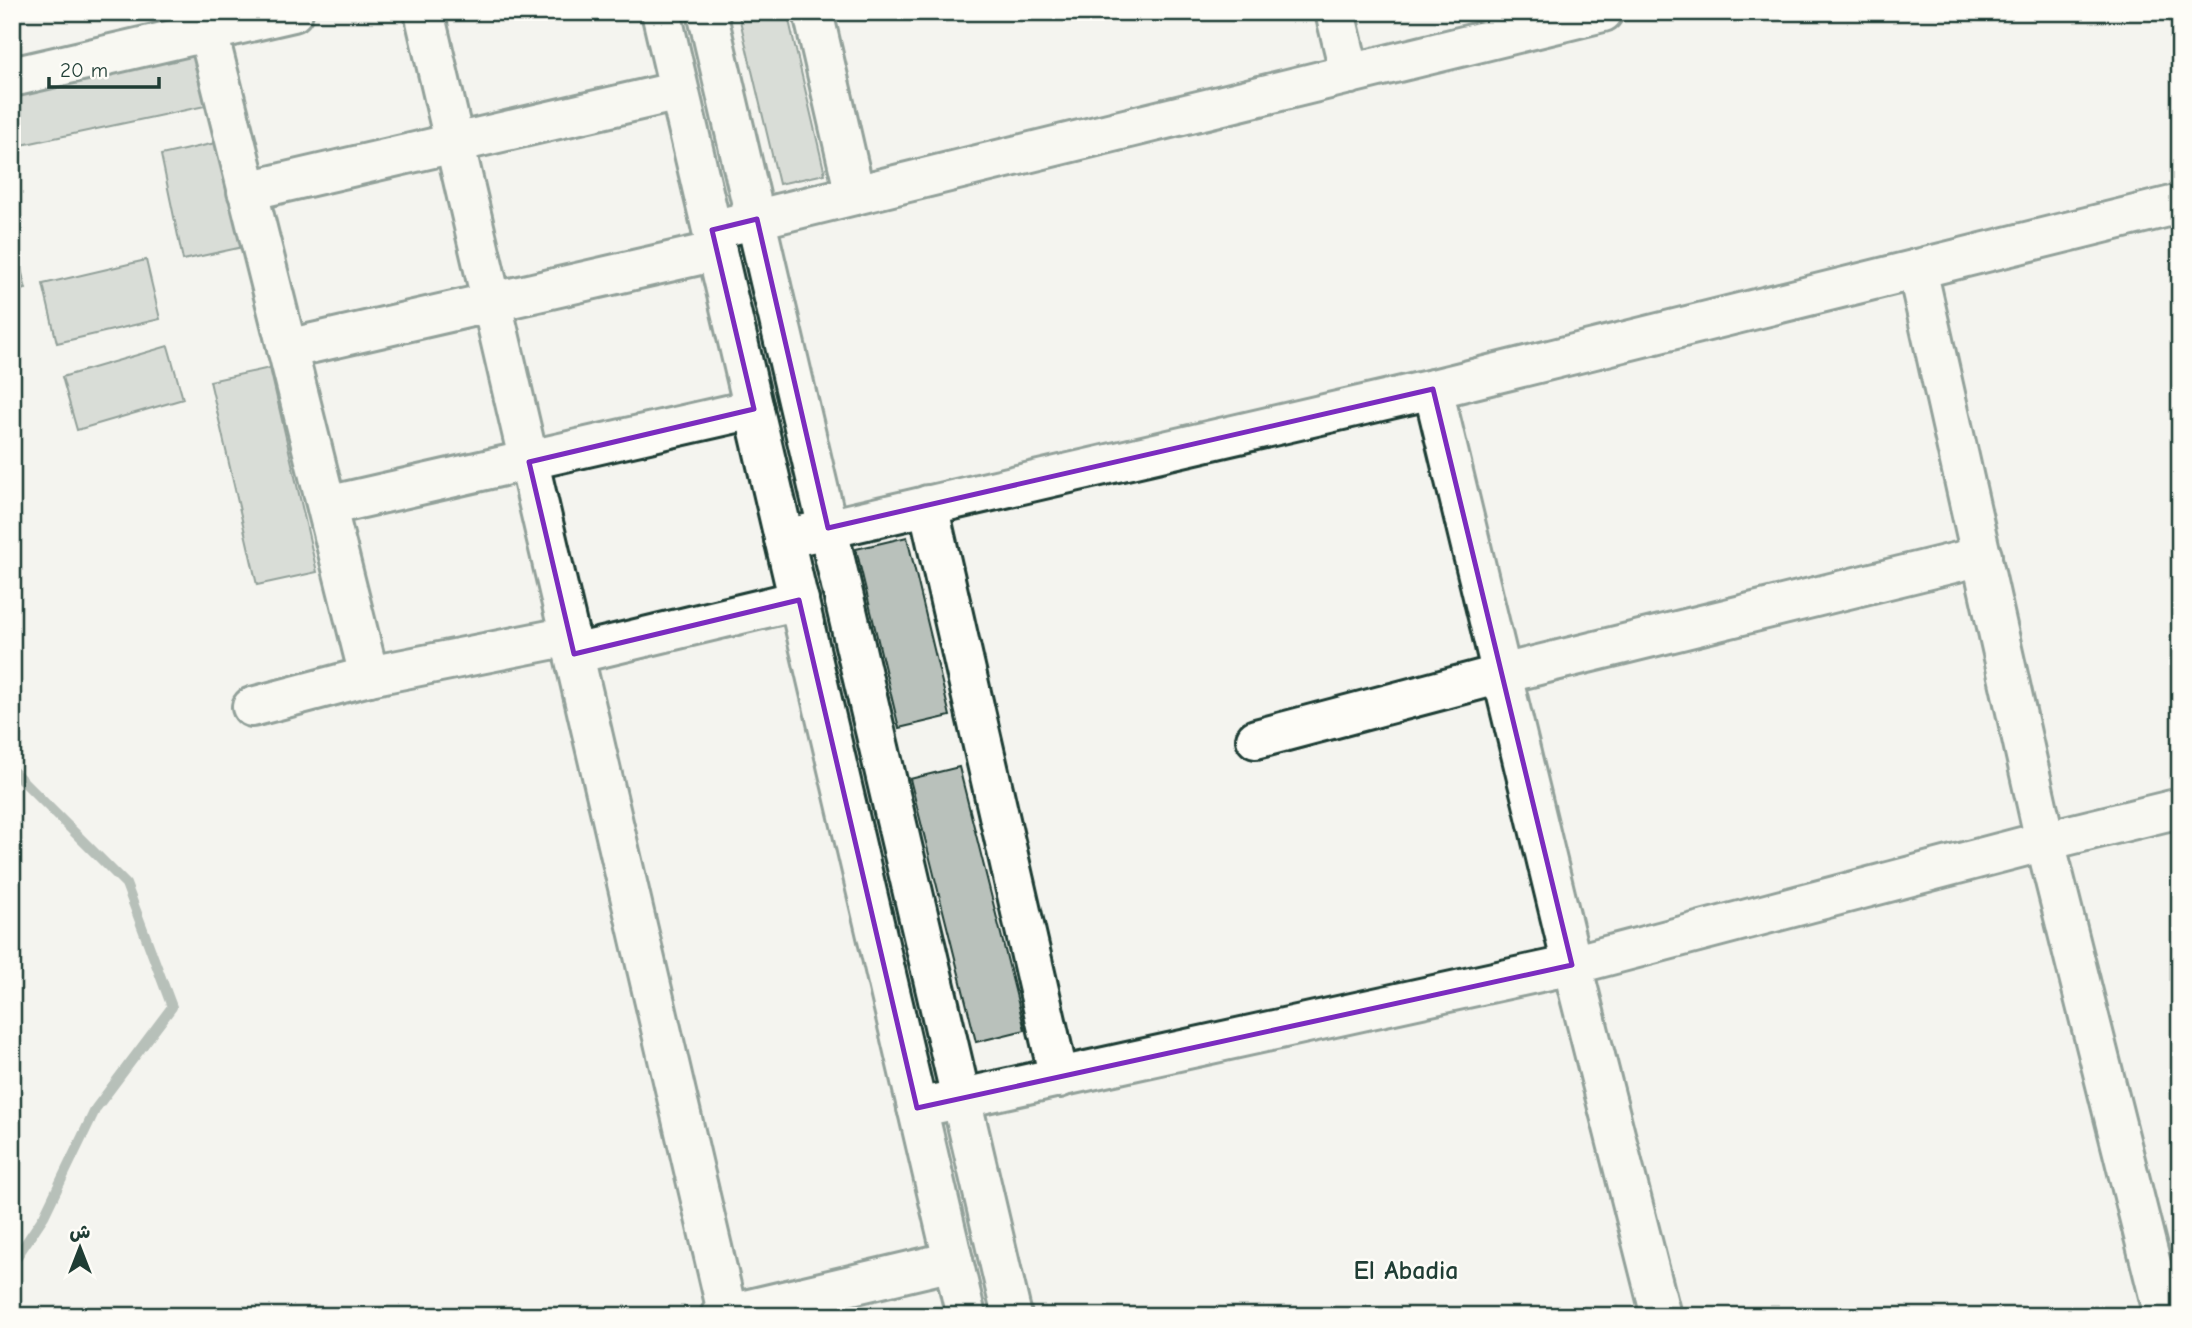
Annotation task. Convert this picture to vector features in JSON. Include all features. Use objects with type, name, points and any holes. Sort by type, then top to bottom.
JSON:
[{"type":"street","points":[[12,76],[205,22],[292,12]]},
{"type":"street","points":[[424,12],[725,1315],[953,1261]]},
{"type":"street","points":[[661,12],[966,1316]]},
{"type":"street","points":[[707,12],[1012,1316]]},
{"type":"street","points":[[813,12],[855,195]]},
{"type":"street","points":[[1335,12],[1350,74]]},
{"type":"street","points":[[287,349],[492,302],[715,240],[757,219],[1603,12]]},
{"type":"street","points":[[205,22],[369,676]]},
{"type":"street","points":[[247,191],[679,91]]},
{"type":"street","points":[[784,539],[1433,388],[2180,204]]},
{"type":"street","points":[[1917,269],[2045,841],[2164,1316]]},
{"type":"street","points":[[1433,388],[1572,964],[1661,1316]]},
{"type":"street","points":[[327,506],[754,409]]},
{"type":"street","points":[[928,505],[1059,1077]]},
{"type":"street","points":[[1256,738],[1502,674],[1982,556]]},
{"type":"street","points":[[252,707],[369,676],[572,645],[799,600]]},
{"type":"street","points":[[917,1108],[1572,964],[2180,808]]},
{"type":"highlighted area","points":[[757,219],[828,528],[1433,389],[1572,965],[917,1108],[799,600],[574,654],[529,462],[754,409],[712,230]]},
{"type":"building","points":[[738,12],[787,12],[825,174],[779,184]]},
{"type":"building","points":[[194,53],[205,106],[12,147],[12,91]]},
{"type":"building","points":[[220,142],[243,247],[183,260],[161,155]]},
{"type":"building","points":[[12,234],[26,289],[12,292]]},
{"type":"building","points":[[146,260],[160,319],[57,343],[43,284]]},
{"type":"building","points":[[168,346],[183,399],[77,430],[62,377]]},
{"type":"building","points":[[270,368],[317,572],[257,585],[210,381]]},
{"type":"building","points":[[907,537],[950,716],[899,728],[856,549]]},
{"type":"building","points":[[959,767],[1025,1030],[976,1042],[910,779]]},
{"type":"waterway","points":[[12,770],[126,884],[172,1007],[96,1108],[44,1216],[12,1264]]},
{"type":"district","name":"El Abadia","points":[[1406,1271]]}]
